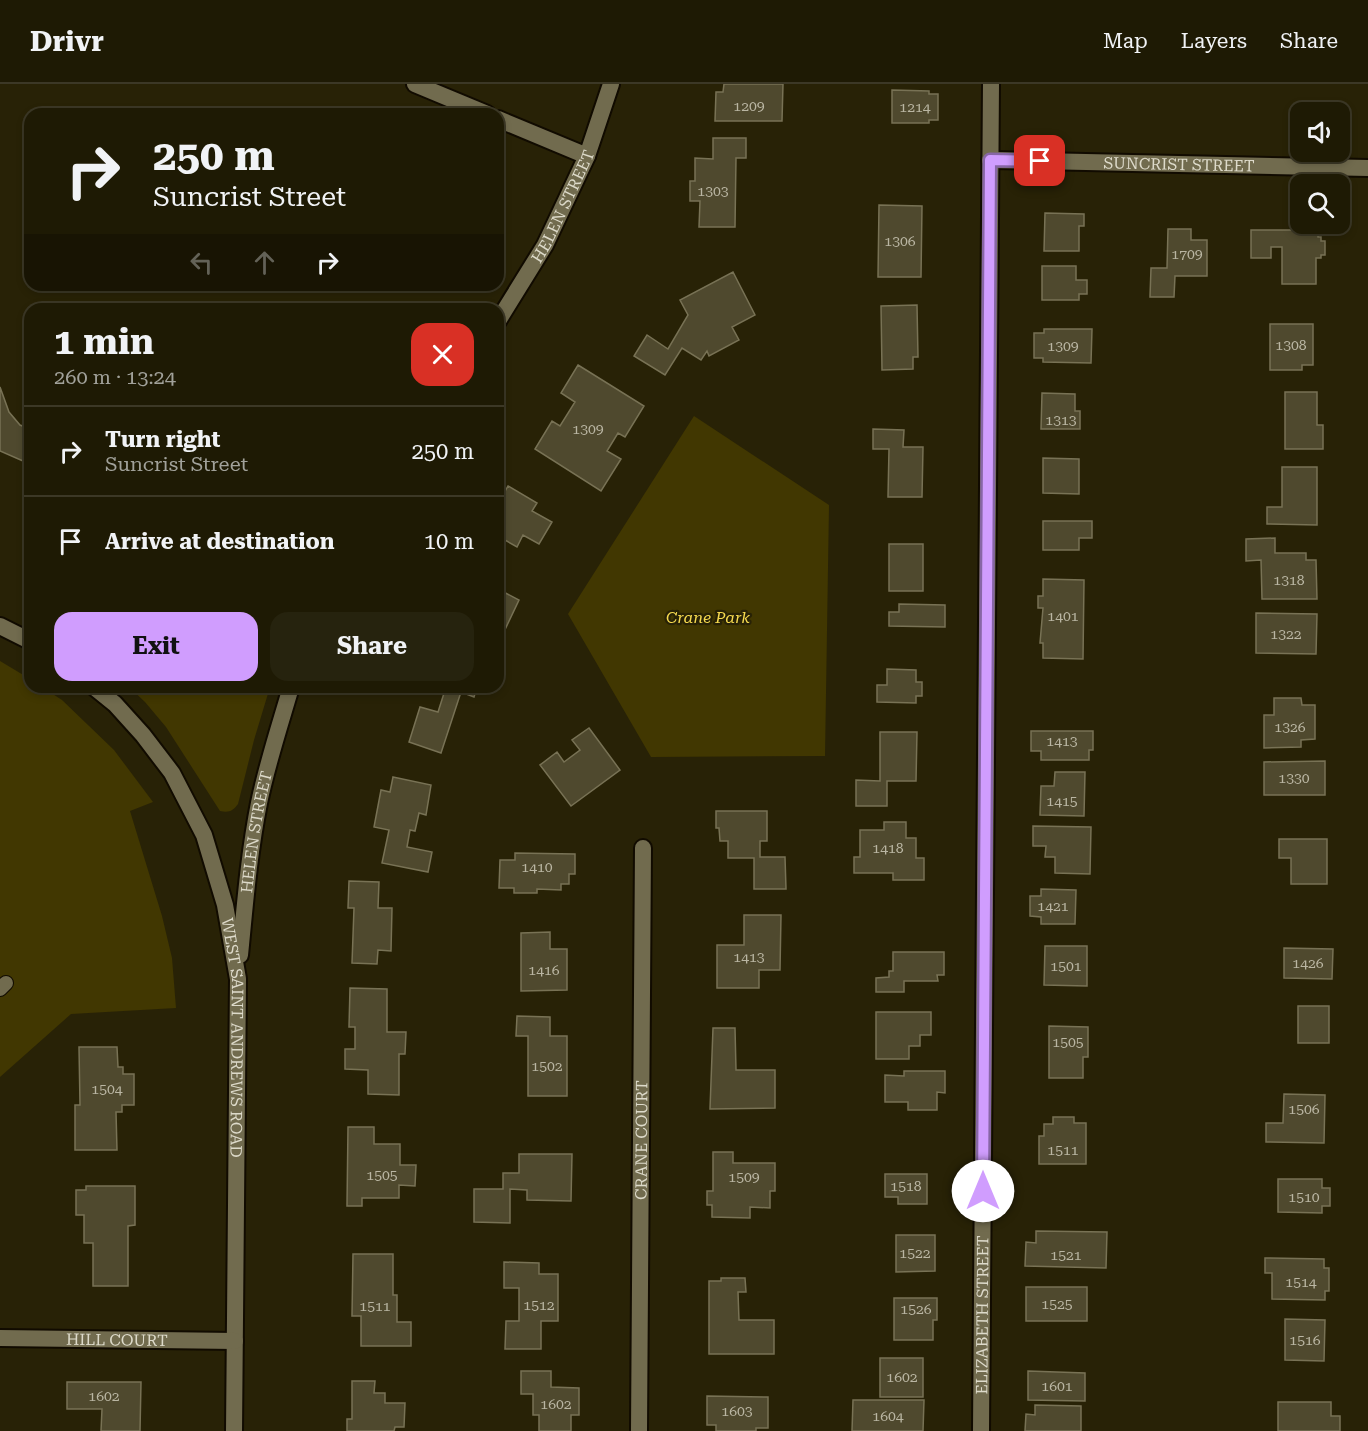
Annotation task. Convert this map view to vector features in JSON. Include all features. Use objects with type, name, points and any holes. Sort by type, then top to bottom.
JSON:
[{"type":"street","points":[[415,84],[473,108]]},
{"type":"street","name":"HELEN STREET","points":[[504,311],[545,245],[587,156],[611,84]]},
{"type":"street","name":"ELIZABETH STREET","points":[[981,1431],[991,84]]},
{"type":"street","points":[[504,121],[587,156]]},
{"type":"street","name":"SUNCRIST STREET","points":[[990,160],[1368,168]]},
{"type":"street","points":[[0,626],[24,635]]},
{"type":"street","name":"WEST SAINT ANDREWS ROAD","points":[[101,693],[115,704],[143,735],[172,773],[204,835],[225,904],[238,979],[234,1431]]},
{"type":"street","name":"HELEN STREET","points":[[238,979],[246,890],[259,802],[289,693]]},
{"type":"street","name":"CRANE COURT","points":[[639,1431],[643,848]]},
{"type":"street","name":"HILL COURT","points":[[0,1338],[235,1341]]},
{"type":"green space","name":"Crane Park","points":[[694,416],[829,505],[825,756],[651,757],[568,614]]},
{"type":"green space","points":[[0,661],[24,675],[24,693],[51,693],[62,700],[114,750],[153,802],[130,811],[162,916],[172,958],[176,1008],[71,1014],[0,1077]]},
{"type":"green space","points":[[135,693],[268,693],[238,804],[234,808],[228,812],[220,811],[166,727]]},
{"type":"building","points":[[724,84],[783,84],[782,121],[715,121],[716,92],[723,92]]},
{"type":"building","points":[[892,90],[929,91],[929,94],[938,94],[938,120],[929,120],[929,123],[892,123]]},
{"type":"building","points":[[713,138],[746,138],[746,158],[736,158],[735,227],[699,227],[700,201],[690,201],[690,181],[695,181],[695,158],[713,159]]},
{"type":"building","points":[[879,205],[922,206],[921,277],[878,277]]},
{"type":"building","points":[[1045,213],[1084,214],[1084,226],[1079,226],[1079,251],[1044,251]]},
{"type":"building","points":[[1168,229],[1191,229],[1191,240],[1207,240],[1207,276],[1175,276],[1174,297],[1150,297],[1151,268],[1167,268]]},
{"type":"building","points":[[1251,230],[1290,230],[1290,234],[1318,234],[1321,241],[1325,241],[1325,255],[1316,258],[1316,284],[1282,284],[1282,247],[1271,247],[1271,258],[1251,258]]},
{"type":"building","points":[[1042,266],[1076,266],[1076,280],[1087,280],[1087,294],[1079,294],[1079,300],[1042,300]]},
{"type":"building","points":[[733,272],[755,315],[732,327],[739,340],[709,356],[707,351],[701,360],[682,348],[665,375],[634,356],[647,335],[668,349],[688,315],[680,300]]},
{"type":"building","points":[[917,305],[918,357],[913,357],[913,369],[882,370],[881,306]]},
{"type":"building","points":[[1270,324],[1313,324],[1313,365],[1302,365],[1302,370],[1270,370]]},
{"type":"building","points":[[1044,329],[1092,329],[1091,363],[1043,362],[1043,358],[1034,358],[1034,333],[1044,333]]},
{"type":"building","points":[[578,365],[644,406],[625,437],[618,433],[607,451],[621,459],[601,491],[535,449],[552,421],[560,426],[575,402],[561,393]]},
{"type":"building","points":[[0,387],[9,412],[24,427],[24,461],[0,451]]},
{"type":"building","points":[[1285,392],[1317,392],[1317,425],[1323,425],[1323,449],[1285,449]]},
{"type":"building","points":[[1042,393],[1075,394],[1075,411],[1080,411],[1080,429],[1041,429]]},
{"type":"building","points":[[873,429],[904,430],[903,447],[923,447],[922,497],[888,497],[889,449],[873,449]]},
{"type":"building","points":[[1043,458],[1079,459],[1079,494],[1043,493]]},
{"type":"building","points":[[1282,467],[1317,467],[1317,525],[1267,524],[1267,507],[1282,507]]},
{"type":"building","points":[[508,486],[537,503],[532,511],[552,522],[539,544],[523,535],[517,547],[504,539],[504,493]]},
{"type":"building","points":[[1043,521],[1092,521],[1092,538],[1079,538],[1079,550],[1043,550]]},
{"type":"building","points":[[1275,538],[1275,553],[1306,553],[1306,560],[1316,560],[1317,599],[1262,599],[1261,560],[1246,561],[1246,539]]},
{"type":"building","points":[[889,544],[923,544],[923,591],[889,591]]},
{"type":"building","points":[[1043,579],[1084,580],[1083,659],[1043,658],[1043,643],[1040,643],[1043,608],[1038,608],[1038,596],[1043,596]]},
{"type":"building","points":[[504,592],[519,600],[504,632]]},
{"type":"building","points":[[899,604],[945,605],[945,627],[889,626],[889,612],[899,612]]},
{"type":"building","points":[[1256,613],[1317,614],[1316,654],[1256,653]]},
{"type":"building","points":[[887,669],[916,670],[916,682],[922,682],[922,696],[916,696],[916,703],[877,702],[877,685],[887,685]]},
{"type":"building","points":[[444,693],[461,693],[441,753],[409,742],[420,707],[438,712]]},
{"type":"building","points":[[464,693],[475,693],[474,697]]},
{"type":"building","points":[[1274,698],[1301,698],[1302,705],[1315,705],[1315,739],[1301,740],[1301,747],[1264,748],[1264,715],[1274,715]]},
{"type":"building","points":[[589,728],[620,770],[571,806],[540,765],[557,752],[564,762],[580,750],[572,740]]},
{"type":"building","points":[[1031,731],[1093,731],[1093,750],[1089,750],[1089,760],[1041,760],[1041,751],[1031,751]]},
{"type":"building","points":[[880,732],[917,732],[916,781],[887,781],[887,806],[856,806],[856,780],[880,781]]},
{"type":"building","points":[[1325,761],[1325,795],[1264,795],[1264,762]]},
{"type":"building","points":[[1055,772],[1085,772],[1084,816],[1040,815],[1041,786],[1054,786]]},
{"type":"building","points":[[393,777],[431,785],[426,815],[419,813],[415,831],[410,830],[407,847],[432,852],[428,872],[382,863],[389,830],[374,827],[381,790],[390,792]]},
{"type":"building","points":[[716,811],[767,811],[767,841],[760,841],[760,857],[785,857],[786,889],[754,889],[754,858],[728,858],[728,841],[720,841],[719,828],[716,828]]},
{"type":"building","points":[[884,822],[906,822],[906,838],[916,838],[916,858],[924,858],[924,880],[893,880],[893,873],[854,873],[854,857],[860,857],[860,830],[884,830]]},
{"type":"building","points":[[1033,826],[1091,827],[1090,874],[1055,873],[1055,857],[1045,857],[1046,846],[1033,846]]},
{"type":"building","points":[[1279,839],[1327,839],[1327,884],[1291,884],[1291,858],[1279,858]]},
{"type":"building","points":[[515,853],[575,854],[575,874],[569,874],[569,884],[561,884],[561,890],[537,889],[537,893],[514,893],[514,888],[499,888],[500,860],[515,860]]},
{"type":"building","points":[[349,881],[379,882],[378,908],[392,908],[391,951],[378,950],[377,964],[352,963],[354,908],[348,908]]},
{"type":"building","points":[[1041,889],[1076,890],[1075,924],[1041,924],[1041,917],[1030,916],[1030,896],[1041,896]]},
{"type":"building","points":[[744,915],[781,915],[780,970],[759,970],[759,988],[717,988],[717,945],[744,945]]},
{"type":"building","points":[[550,932],[550,949],[567,949],[567,990],[521,991],[521,933]]},
{"type":"building","points":[[1045,946],[1087,946],[1087,986],[1044,985]]},
{"type":"building","points":[[1284,948],[1333,949],[1332,979],[1284,978]]},
{"type":"building","points":[[893,952],[944,952],[944,975],[937,975],[938,981],[904,981],[904,992],[876,992],[876,978],[889,977],[889,971],[893,971]]},
{"type":"building","points":[[350,988],[387,989],[387,1032],[406,1032],[405,1054],[399,1054],[399,1095],[368,1094],[368,1070],[345,1069],[345,1049],[355,1049],[355,1027],[349,1027]]},
{"type":"building","points":[[1298,1006],[1329,1006],[1329,1043],[1298,1043]]},
{"type":"building","points":[[876,1012],[931,1012],[931,1035],[920,1035],[920,1046],[909,1046],[909,1059],[876,1059]]},
{"type":"building","points":[[517,1016],[550,1017],[550,1036],[567,1036],[567,1096],[528,1096],[528,1036],[516,1036]]},
{"type":"building","points":[[1049,1026],[1088,1027],[1088,1057],[1083,1057],[1083,1078],[1049,1078]]},
{"type":"building","points":[[713,1028],[735,1028],[736,1070],[775,1070],[775,1108],[710,1109]]},
{"type":"building","points":[[79,1047],[117,1047],[118,1067],[123,1067],[123,1074],[134,1074],[134,1105],[122,1105],[122,1112],[116,1112],[117,1150],[75,1150],[75,1105],[80,1105]]},
{"type":"building","points":[[904,1071],[945,1071],[945,1093],[937,1092],[937,1110],[908,1110],[908,1102],[885,1102],[885,1075],[904,1076]]},
{"type":"building","points":[[1284,1094],[1325,1095],[1324,1143],[1266,1142],[1266,1123],[1283,1123]]},
{"type":"building","points":[[1053,1117],[1074,1117],[1074,1123],[1086,1123],[1086,1164],[1039,1164],[1039,1136],[1044,1136],[1044,1124],[1053,1124]]},
{"type":"building","points":[[348,1127],[374,1127],[374,1144],[400,1144],[400,1165],[416,1165],[415,1186],[399,1185],[399,1198],[362,1198],[362,1206],[347,1206]]},
{"type":"building","points":[[713,1152],[733,1152],[733,1163],[775,1163],[775,1191],[770,1191],[770,1208],[750,1207],[750,1218],[712,1217],[712,1205],[707,1205],[707,1191],[713,1191]]},
{"type":"building","points":[[519,1154],[572,1154],[571,1201],[527,1200],[527,1190],[510,1189],[510,1223],[474,1222],[474,1189],[503,1189],[503,1173],[519,1173]]},
{"type":"building","points":[[885,1174],[927,1174],[927,1204],[898,1204],[898,1197],[885,1197]]},
{"type":"building","points":[[1278,1179],[1322,1179],[1322,1188],[1330,1188],[1330,1206],[1322,1206],[1322,1213],[1278,1212]]},
{"type":"building","points":[[86,1186],[135,1186],[135,1225],[128,1226],[128,1286],[93,1286],[93,1243],[84,1243],[84,1215],[76,1215],[76,1190],[86,1190]]},
{"type":"building","points":[[1036,1231],[1107,1232],[1106,1268],[1025,1266],[1026,1242],[1036,1243]]},
{"type":"building","points":[[896,1235],[935,1235],[935,1271],[896,1272]]},
{"type":"building","points":[[353,1254],[393,1254],[393,1295],[397,1295],[397,1322],[411,1322],[411,1346],[361,1346],[361,1316],[352,1316]]},
{"type":"building","points":[[1265,1258],[1324,1259],[1324,1268],[1329,1268],[1329,1291],[1325,1291],[1325,1300],[1272,1299],[1272,1273],[1265,1273]]},
{"type":"building","points":[[504,1262],[539,1263],[539,1274],[558,1274],[558,1321],[541,1321],[541,1349],[505,1349],[506,1321],[519,1321],[519,1288],[504,1288]]},
{"type":"building","points":[[721,1278],[745,1278],[746,1292],[738,1292],[739,1320],[774,1320],[774,1354],[709,1354],[709,1281],[721,1281]]},
{"type":"building","points":[[1026,1287],[1087,1287],[1087,1321],[1026,1321]]},
{"type":"building","points":[[894,1298],[937,1298],[937,1320],[933,1320],[933,1340],[894,1340]]},
{"type":"building","points":[[1285,1319],[1325,1320],[1324,1361],[1285,1360]]},
{"type":"building","points":[[880,1358],[923,1358],[923,1397],[880,1397]]},
{"type":"building","points":[[521,1371],[551,1371],[551,1387],[579,1388],[579,1415],[571,1415],[571,1431],[539,1431],[539,1415],[533,1415],[533,1394],[521,1394]]},
{"type":"building","points":[[1028,1371],[1085,1373],[1085,1401],[1028,1400]]},
{"type":"building","points":[[352,1381],[375,1381],[374,1393],[385,1393],[385,1403],[405,1403],[404,1427],[395,1427],[394,1431],[347,1431],[347,1419],[352,1419]]},
{"type":"building","points":[[67,1382],[141,1382],[140,1431],[101,1431],[102,1409],[67,1409]]},
{"type":"building","points":[[707,1396],[768,1397],[768,1428],[756,1428],[756,1431],[716,1431],[716,1425],[707,1425]]},
{"type":"building","points":[[853,1400],[924,1400],[923,1431],[852,1431]]},
{"type":"building","points":[[1278,1402],[1331,1402],[1331,1416],[1340,1416],[1340,1431],[1278,1431]]},
{"type":"building","points":[[1035,1405],[1081,1406],[1081,1431],[1025,1431],[1026,1414],[1035,1415]]},
{"type":"route","points":[[983,1191],[990,160],[1040,161]]}]
